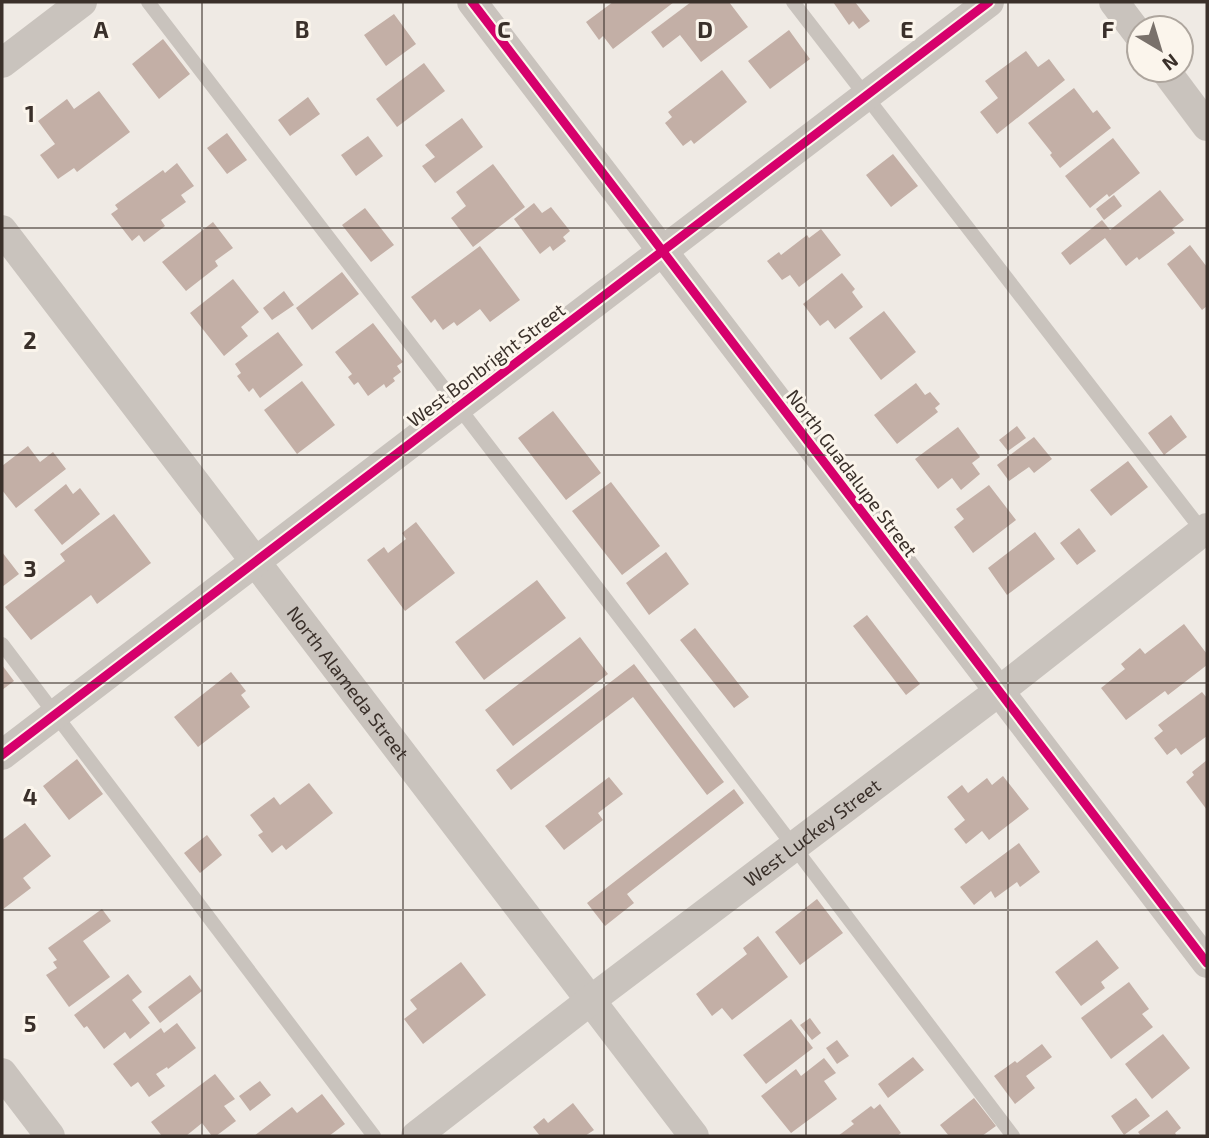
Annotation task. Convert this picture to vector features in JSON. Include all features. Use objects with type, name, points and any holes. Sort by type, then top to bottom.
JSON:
[{"type":"street","points":[[2,63],[82,2]]},
{"type":"street","name":"North Guadalupe Street","points":[[472,2],[1207,964]]},
{"type":"street","name":"West Bonbright Street","points":[[2,755],[989,2]]},
{"type":"street","points":[[1114,2],[1125,17]]},
{"type":"street","points":[[1176,84],[1207,126]]},
{"type":"street","name":"North Alameda Street","points":[[2,230],[694,1136]]},
{"type":"street","name":"West Luckey Street","points":[[416,1136],[793,845],[1206,532]]},
{"type":"street","points":[[2,1073],[50,1136]]},
{"type":"lane","points":[[148,2],[460,407],[1013,1136]]},
{"type":"lane","points":[[793,2],[1206,532]]},
{"type":"lane","points":[[2,644],[374,1136]]},
{"type":"building","points":[[613,2],[674,2],[613,49],[603,36],[599,40],[586,22]]},
{"type":"building","points":[[691,2],[729,2],[748,27],[701,62],[680,35],[663,48],[651,32]]},
{"type":"building","points":[[833,2],[855,2],[870,21],[859,29],[853,21],[849,25]]},
{"type":"building","points":[[394,14],[416,44],[386,66],[364,35]]},
{"type":"building","points":[[789,30],[810,59],[770,89],[748,61]]},
{"type":"building","points":[[163,39],[190,74],[159,99],[132,64]]},
{"type":"building","points":[[1026,51],[1038,67],[1049,59],[1065,80],[997,134],[980,112],[998,98],[985,81]]},
{"type":"building","points":[[424,63],[445,91],[397,127],[376,99]]},
{"type":"building","points":[[722,70],[747,102],[694,144],[691,140],[683,146],[665,123],[672,117],[668,112]]},
{"type":"building","points":[[1074,88],[1093,113],[1097,110],[1111,128],[1060,168],[1050,155],[1052,153],[1028,123]]},
{"type":"building","points":[[99,91],[130,132],[77,172],[74,168],[58,179],[40,155],[55,144],[38,121],[67,99],[74,109]]},
{"type":"building","points":[[308,97],[320,114],[290,136],[278,120]]},
{"type":"building","points":[[462,118],[483,147],[435,183],[422,166],[435,157],[425,145]]},
{"type":"building","points":[[227,133],[247,160],[227,174],[207,148]]},
{"type":"building","points":[[368,136],[383,156],[356,176],[341,155]]},
{"type":"building","points":[[1113,138],[1140,173],[1090,208],[1065,176]]},
{"type":"building","points":[[893,154],[918,186],[891,207],[866,175]]},
{"type":"building","points":[[177,163],[194,186],[181,195],[186,202],[161,220],[165,226],[144,242],[139,235],[132,241],[111,214],[118,209],[115,205]]},
{"type":"building","points":[[493,164],[525,207],[473,247],[451,218],[466,206],[456,192]]},
{"type":"building","points":[[1160,190],[1184,220],[1172,229],[1175,233],[1139,260],[1137,257],[1126,266],[1105,238],[1070,265],[1061,253],[1102,220],[1110,230]]},
{"type":"building","points":[[1114,195],[1122,206],[1104,220],[1096,209]]},
{"type":"building","points":[[534,203],[542,213],[551,207],[570,231],[563,237],[566,241],[553,251],[550,246],[540,254],[514,219]]},
{"type":"building","points":[[365,208],[394,245],[371,262],[342,225]]},
{"type":"building","points":[[213,222],[233,248],[215,261],[218,266],[186,291],[162,262]]},
{"type":"building","points":[[821,229],[841,255],[799,287],[790,275],[782,280],[767,261]]},
{"type":"building","points":[[1190,245],[1207,267],[1207,306],[1202,310],[1167,264]]},
{"type":"building","points":[[480,246],[520,300],[490,322],[480,309],[457,326],[454,322],[443,330],[435,319],[431,323],[411,297]]},
{"type":"building","points":[[342,272],[359,294],[312,330],[296,308]]},
{"type":"building","points":[[842,273],[855,289],[852,292],[863,307],[835,329],[828,320],[820,326],[803,304]]},
{"type":"building","points":[[233,279],[259,312],[241,327],[248,336],[224,356],[190,313]]},
{"type":"building","points":[[284,291],[294,305],[272,320],[263,308]]},
{"type":"building","points":[[884,311],[916,352],[881,380],[849,338]]},
{"type":"building","points":[[373,323],[403,362],[397,366],[401,372],[393,378],[395,381],[386,388],[384,384],[368,396],[358,382],[354,385],[348,377],[352,374],[335,352]]},
{"type":"building","points":[[278,332],[303,365],[260,398],[253,388],[249,392],[237,376],[241,373],[235,364]]},
{"type":"building","points":[[302,381],[335,425],[297,454],[264,410]]},
{"type":"building","points":[[916,383],[925,395],[930,392],[940,404],[935,408],[938,412],[897,444],[874,415]]},
{"type":"building","points":[[553,411],[601,473],[566,500],[518,438]]},
{"type":"building","points":[[1171,415],[1187,437],[1164,455],[1148,433]]},
{"type":"building","points":[[1017,426],[1026,438],[1008,451],[999,440]]},
{"type":"building","points":[[958,427],[980,457],[972,463],[980,474],[961,490],[952,478],[938,489],[915,459]]},
{"type":"building","points":[[1034,437],[1052,459],[1034,473],[1029,467],[1009,481],[997,465]]},
{"type":"building","points":[[28,446],[40,462],[53,452],[66,469],[16,508],[2,490],[2,466]]},
{"type":"building","points":[[1128,461],[1148,487],[1111,516],[1090,490]]},
{"type":"building","points":[[611,482],[660,546],[622,575],[572,511]]},
{"type":"building","points":[[66,484],[73,494],[80,488],[100,514],[62,545],[34,510]]},
{"type":"building","points":[[989,485],[1016,520],[973,553],[954,527],[964,519],[956,509]]},
{"type":"building","points":[[114,514],[151,563],[97,604],[91,595],[31,640],[5,607],[65,561],[60,554]]},
{"type":"building","points":[[416,522],[455,573],[405,611],[367,560],[384,547],[388,553],[406,539],[402,533]]},
{"type":"building","points":[[1079,528],[1096,551],[1077,565],[1060,543]]},
{"type":"building","points":[[1035,532],[1055,559],[1007,595],[988,568]]},
{"type":"building","points":[[2,552],[19,574],[2,587]]},
{"type":"building","points":[[666,552],[689,584],[649,615],[626,583]]},
{"type":"building","points":[[537,580],[566,618],[484,680],[455,642]]},
{"type":"building","points":[[867,615],[920,684],[906,695],[853,626]]},
{"type":"building","points":[[1184,624],[1207,654],[1207,665],[1168,695],[1165,691],[1126,720],[1101,688],[1125,669],[1121,664],[1140,648],[1145,654]]},
{"type":"building","points":[[695,628],[749,697],[734,708],[680,640]]},
{"type":"building","points":[[580,637],[608,674],[513,746],[485,710]]},
{"type":"building","points":[[634,664],[724,782],[707,795],[633,697],[511,790],[496,770]]},
{"type":"building","points":[[2,665],[14,681],[2,690]]},
{"type":"building","points":[[231,672],[246,691],[241,695],[250,707],[198,747],[174,717]]},
{"type":"building","points":[[1202,692],[1207,698],[1207,736],[1181,755],[1176,748],[1167,755],[1154,738],[1163,731],[1158,725]]},
{"type":"building","points":[[77,759],[103,794],[69,820],[43,786]]},
{"type":"building","points":[[1207,760],[1207,810],[1186,782],[1194,775],[1192,772]]},
{"type":"building","points":[[1003,776],[1029,809],[989,840],[982,831],[966,844],[954,829],[965,820],[947,797],[962,785],[968,793],[987,778],[992,785]]},
{"type":"building","points":[[609,777],[623,794],[598,813],[603,820],[564,850],[545,826]]},
{"type":"building","points":[[309,783],[333,813],[286,850],[282,845],[272,853],[258,835],[263,832],[250,815],[274,797],[280,805]]},
{"type":"building","points":[[734,789],[744,803],[627,894],[634,903],[605,926],[587,903]]},
{"type":"building","points":[[25,823],[51,856],[23,878],[31,888],[2,910],[2,840]]},
{"type":"building","points":[[207,835],[222,855],[200,873],[184,853]]},
{"type":"building","points":[[1019,843],[1040,872],[1020,887],[1017,882],[995,898],[991,891],[974,905],[960,887]]},
{"type":"building","points":[[817,899],[843,933],[800,965],[775,932]]},
{"type":"building","points":[[102,909],[111,921],[83,941],[110,977],[69,1007],[46,975],[57,968],[53,962],[57,960],[48,948]]},
{"type":"building","points":[[758,936],[788,977],[732,1020],[722,1008],[712,1016],[696,994],[747,954],[743,948]]},
{"type":"building","points":[[1097,940],[1119,968],[1101,982],[1105,988],[1081,1006],[1055,972]]},
{"type":"building","points":[[461,962],[486,995],[423,1044],[404,1019],[417,1009],[410,1000]]},
{"type":"building","points":[[128,974],[142,992],[132,1000],[150,1023],[130,1039],[125,1032],[104,1049],[87,1026],[84,1028],[74,1015]]},
{"type":"building","points":[[190,975],[202,991],[160,1023],[148,1007]]},
{"type":"building","points":[[1129,982],[1149,1009],[1142,1014],[1153,1027],[1111,1059],[1081,1018]]},
{"type":"building","points":[[810,1018],[821,1033],[812,1040],[800,1025]]},
{"type":"building","points":[[791,1019],[813,1048],[766,1084],[743,1055]]},
{"type":"building","points":[[177,1023],[196,1048],[168,1069],[167,1067],[156,1074],[165,1086],[149,1097],[138,1082],[131,1087],[113,1064],[161,1028],[164,1033]]},
{"type":"building","points":[[1163,1034],[1190,1068],[1152,1099],[1125,1064]]},
{"type":"building","points":[[837,1040],[849,1056],[837,1064],[826,1048]]},
{"type":"building","points":[[1042,1044],[1052,1057],[1026,1076],[1035,1088],[1015,1104],[994,1076]]},
{"type":"building","points":[[913,1057],[924,1070],[888,1098],[878,1084]]},
{"type":"building","points":[[824,1058],[836,1073],[824,1081],[837,1099],[791,1133],[761,1096],[796,1069],[801,1076]]},
{"type":"building","points":[[215,1074],[235,1099],[224,1106],[236,1121],[216,1136],[212,1136],[202,1123],[186,1136],[162,1136],[151,1122]]},
{"type":"building","points":[[260,1081],[271,1095],[250,1111],[239,1096]]},
{"type":"building","points":[[322,1094],[345,1124],[329,1136],[254,1136],[292,1107],[297,1113]]},
{"type":"building","points":[[974,1098],[996,1126],[982,1136],[949,1136],[940,1125]]},
{"type":"building","points":[[1136,1098],[1150,1116],[1124,1135],[1111,1116]]},
{"type":"building","points":[[573,1103],[594,1130],[585,1136],[540,1136],[533,1127],[544,1118],[548,1123]]},
{"type":"building","points":[[880,1104],[901,1133],[897,1136],[838,1136],[854,1124],[851,1121],[871,1106],[874,1109]]},
{"type":"building","points":[[1167,1110],[1181,1128],[1175,1133],[1177,1136],[1141,1136],[1138,1132]]},
{"type":"cycle path","points":[[472,2],[1207,963]]},
{"type":"cycle path","points":[[2,755],[989,2]]}]
